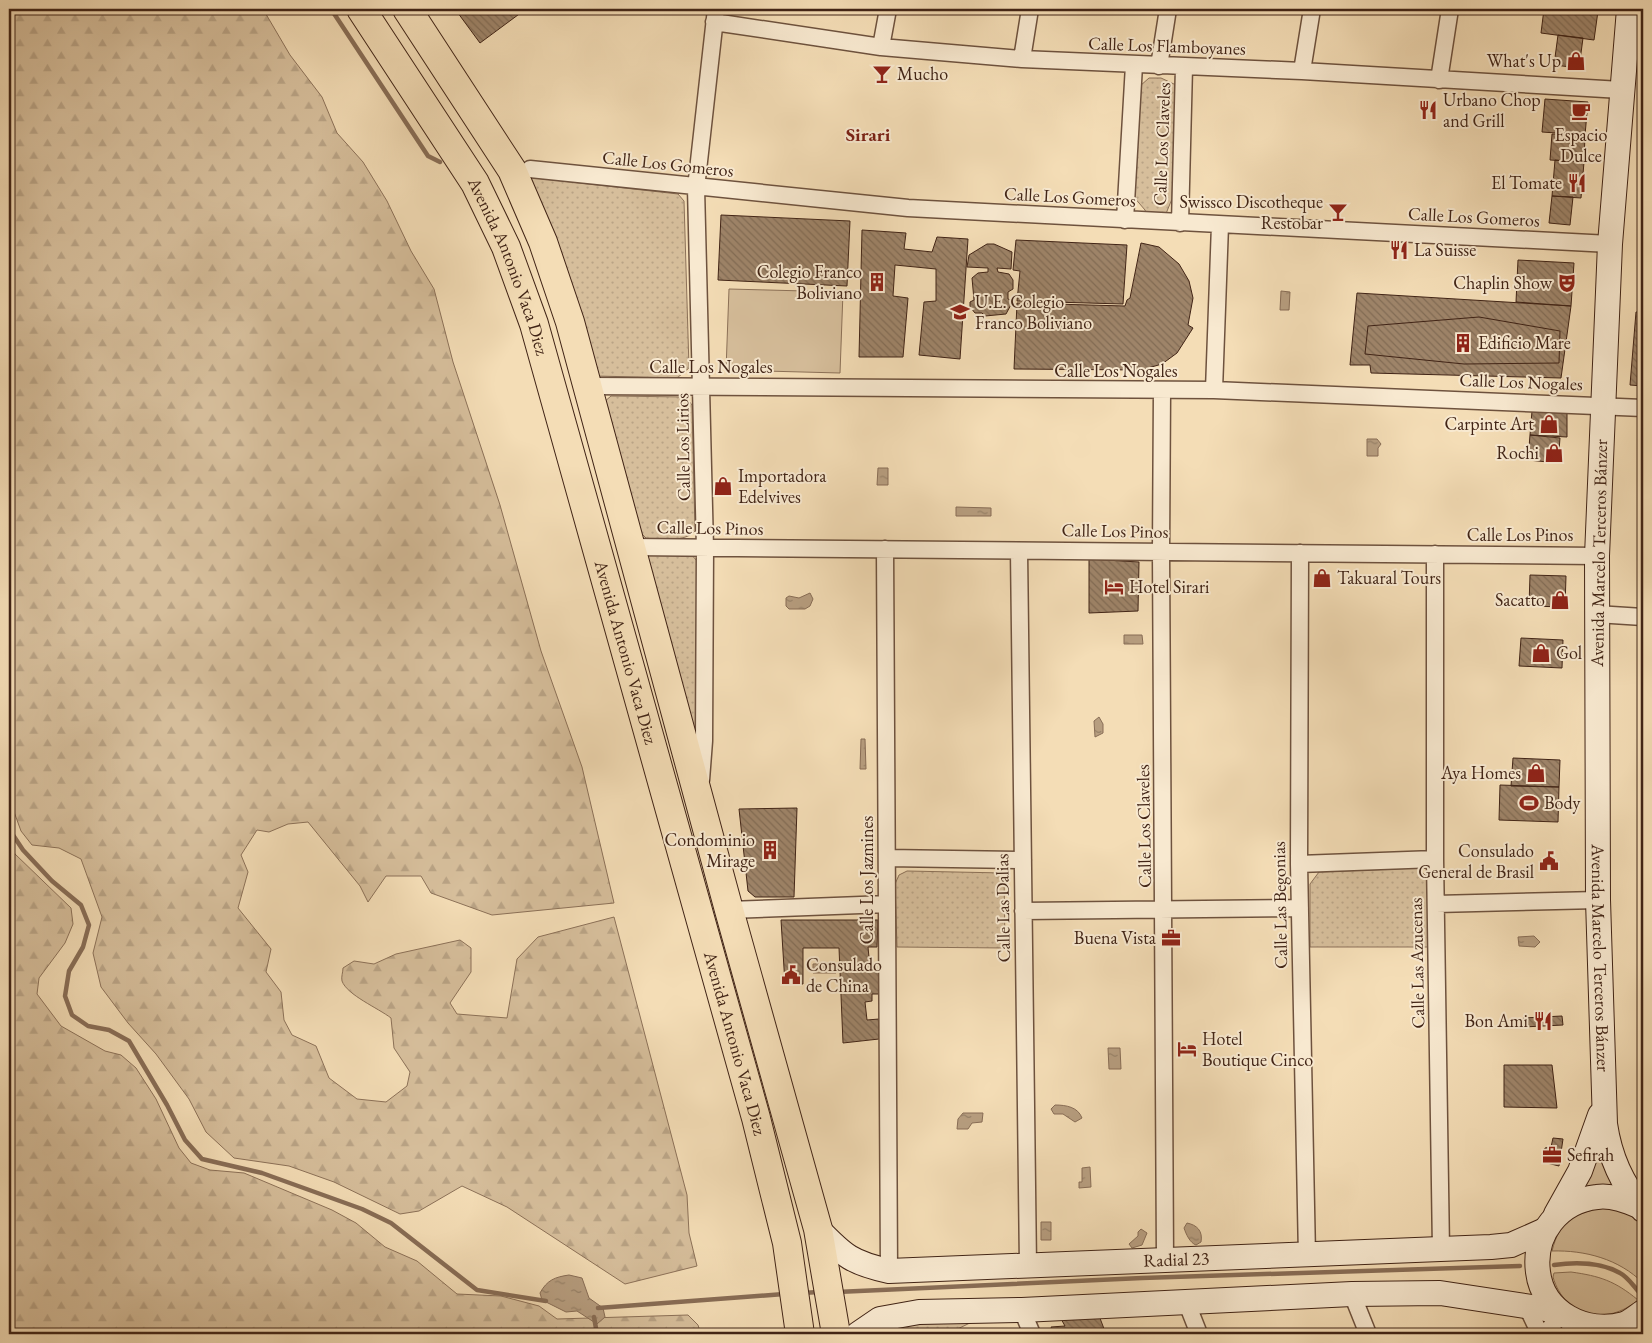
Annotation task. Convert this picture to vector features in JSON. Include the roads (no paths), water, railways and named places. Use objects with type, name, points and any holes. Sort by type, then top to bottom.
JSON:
[{"type":"highway","name":"Avenida Antonio Vaca Diez","points":[[361,9],[475,183],[506,247],[534,324],[756,1118],[787,1243],[798,1324]]},
{"type":"highway","name":"Avenida Antonio Vaca Diez","points":[[407,9],[512,170],[543,242],[570,322],[700,796],[729,910],[818,1229],[834,1324]]},
{"type":"highway","points":[[710,956],[723,950],[733,955],[756,1004]]},
{"type":"street","points":[[881,47],[888,9]]},
{"type":"street","points":[[1022,59],[1030,9]]},
{"type":"street","name":"Calle Los Claveles","points":[[1159,66],[1168,9]]},
{"type":"street","points":[[1302,71],[1312,9]]},
{"type":"street","points":[[1439,80],[1450,9]]},
{"type":"street","name":"Avenida Marcelo Terceros Bánzer","points":[[1628,9],[1610,244],[1602,405],[1596,614],[1598,900],[1603,1099],[1608,1147],[1626,1189],[1642,1208]]},
{"type":"street","name":"Calle Los Flamboyanes","points":[[715,15],[881,47],[1022,59],[1302,71],[1621,90]]},
{"type":"street","name":"Calle Los Lirios","points":[[700,796],[704,741],[705,548],[696,188],[715,15]]},
{"type":"street","name":"Calle Los Claveles","points":[[1125,220],[1134,65]]},
{"type":"street","name":"Calle Los Claveles","points":[[1180,223],[1184,67]]},
{"type":"street","name":"Calle Los Gomeros","points":[[530,169],[696,188],[908,208],[1610,244]]},
{"type":"street","points":[[1214,390],[1220,225]]},
{"type":"street","name":"Calle Los Nogales","points":[[588,386],[1214,390],[1643,408]]},
{"type":"street","name":"Calle Los Claveles","points":[[1162,391],[1161,552],[1165,1260]]},
{"type":"street","name":"Calle Los Pinos","points":[[632,547],[1597,556]]},
{"type":"street","name":"Calle Los Jazmines","points":[[885,549],[889,1271]]},
{"type":"street","name":"Calle Las Dalias","points":[[1019,550],[1028,1266]]},
{"type":"street","name":"Calle Las Begonias","points":[[1300,553],[1299,864],[1307,1256]]},
{"type":"street","name":"Calle Las Azucenas","points":[[1435,554],[1435,859],[1441,1245]]},
{"type":"street","points":[[1596,614],[1643,617]]},
{"type":"street","points":[[887,858],[1023,860]]},
{"type":"street","points":[[1299,864],[1435,859]]},
{"type":"street","points":[[1436,904],[1598,900]]},
{"type":"street","points":[[729,910],[887,904]]},
{"type":"street","points":[[1024,911],[1300,908]]},
{"type":"street","name":"Avenida Marcelo Terceros Bánzer","points":[[1560,1312],[1545,1293],[1538,1273],[1538,1251],[1551,1222],[1573,1186],[1590,1148],[1603,1099]]},
{"type":"street","name":"Radial 23","points":[[818,1229],[842,1254],[863,1266],[889,1271],[1307,1256],[1441,1245],[1511,1245],[1551,1222],[1576,1202],[1597,1197],[1619,1198],[1642,1208]]},
{"type":"street","points":[[858,1334],[880,1319],[919,1312],[1022,1310],[1352,1294],[1440,1293],[1502,1301],[1560,1312],[1573,1321],[1605,1331],[1624,1324],[1643,1312]]},
{"type":"street","points":[[1352,1294],[1368,1334]]},
{"type":"street","points":[[1186,1301],[1200,1334]]},
{"type":"street","points":[[1527,1307],[1540,1334]]},
{"type":"street","points":[[1022,1310],[1032,1334]]},
{"type":"street","points":[[1547,1334],[1560,1312]]},
{"type":"water","points":[[1281,291],[1290,292],[1289,310],[1280,310]]},
{"type":"water","points":[[1367,439],[1377,439],[1381,444],[1378,448],[1378,456],[1367,456]]},
{"type":"water","points":[[878,468],[888,468],[888,485],[877,485]]},
{"type":"water","points":[[956,507],[991,508],[991,516],[956,516]]},
{"type":"water","points":[[810,593],[813,599],[810,606],[805,609],[789,609],[786,606],[786,598],[789,596],[799,598]]},
{"type":"water","points":[[1124,635],[1142,635],[1143,644],[1124,644]]},
{"type":"water","points":[[1099,717],[1103,724],[1103,733],[1095,737],[1094,721]]},
{"type":"water","points":[[861,739],[865,739],[866,769],[860,769]]},
{"type":"water","points":[[1534,936],[1540,942],[1535,947],[1519,946],[1518,937]]},
{"type":"water","points":[[835,963],[836,973],[813,973],[813,964]]},
{"type":"water","points":[[1108,1048],[1120,1048],[1121,1069],[1109,1069]]},
{"type":"water","points":[[1055,1105],[1071,1107],[1078,1111],[1082,1118],[1075,1122],[1063,1114],[1054,1114],[1051,1109]]},
{"type":"water","points":[[963,1113],[983,1113],[982,1122],[972,1123],[968,1129],[957,1129],[958,1119]]},
{"type":"water","points":[[1090,1167],[1091,1187],[1079,1188],[1079,1182],[1082,1182],[1082,1168]]},
{"type":"water","points":[[1041,1222],[1051,1222],[1051,1240],[1041,1240]]},
{"type":"water","points":[[1187,1223],[1194,1225],[1200,1232],[1201,1242],[1196,1245],[1186,1233],[1184,1228]]},
{"type":"water","points":[[1141,1229],[1147,1233],[1142,1245],[1132,1248],[1129,1244],[1138,1236],[1138,1232]]},
{"type":"water","points":[[569,1275],[582,1278],[589,1298],[603,1308],[605,1317],[597,1324],[577,1311],[566,1312],[542,1300],[540,1293],[549,1282]]},
{"type":"waterway","points":[[331,9],[428,156],[440,162]]},
{"type":"waterway","points":[[9,829],[23,850],[52,881],[81,905],[89,925],[83,947],[69,971],[65,996],[72,1015],[88,1026],[109,1030],[129,1041],[167,1105],[185,1140],[202,1159],[262,1173],[362,1209],[391,1223],[477,1290],[546,1301]]},
{"type":"waterway","points":[[1554,1265],[1579,1263],[1612,1269],[1623,1275],[1640,1293]]},
{"type":"waterway","points":[[837,1292],[1142,1278],[1520,1266]]},
{"type":"waterway","points":[[802,1293],[819,1292]]},
{"type":"waterway","points":[[598,1308],[784,1294]]},
{"type":"waterway","points":[[594,1317],[597,1334]]},
{"type":"place","name":"What's Up","points":[[1576,61]]},
{"type":"place","name":"Mucho","points":[[882,74]]},
{"type":"place","name":"Urbano Chop and Grill","points":[[1428,110]]},
{"type":"place","name":"Espacio Dulce","points":[[1581,111]]},
{"type":"place","name":"El Tomate","points":[[1577,183]]},
{"type":"place","name":"Swissco Discotheque Restobar","points":[[1338,212]]},
{"type":"place","name":"La Suisse","points":[[1399,250]]},
{"type":"place","name":"Colegio Franco Boliviano","points":[[877,282]]},
{"type":"place","name":"Chaplin Show","points":[[1567,283]]},
{"type":"place","name":"U.E. Colegio Franco Boliviano","points":[[960,312]]},
{"type":"place","name":"Edificio Mare","points":[[1463,343]]},
{"type":"place","name":"Carpinte Art","points":[[1549,424]]},
{"type":"place","name":"Rochi","points":[[1554,453]]},
{"type":"place","name":"Importadora Edelvives","points":[[723,486]]},
{"type":"place","name":"Takuaral Tours","points":[[1322,578]]},
{"type":"place","name":"Hotel Sirari","points":[[1114,587]]},
{"type":"place","name":"Sacatto","points":[[1560,600]]},
{"type":"place","name":"Gol","points":[[1541,653]]},
{"type":"place","name":"Aya Homes","points":[[1536,773]]},
{"type":"place","name":"Body","points":[[1529,803]]},
{"type":"place","name":"Condominio Mirage","points":[[770,850]]},
{"type":"place","name":"Consulado General de Brasil","points":[[1549,861]]},
{"type":"place","name":"Buena Vista","points":[[1171,938]]},
{"type":"place","name":"Consulado de China","points":[[791,975]]},
{"type":"place","name":"Bon Ami","points":[[1543,1021]]},
{"type":"place","name":"Hotel Boutique Cinco","points":[[1187,1049]]},
{"type":"place","name":"Sefirah","points":[[1552,1155]]},
{"type":"district","name":"Sirari","points":[[868,134]]}]
